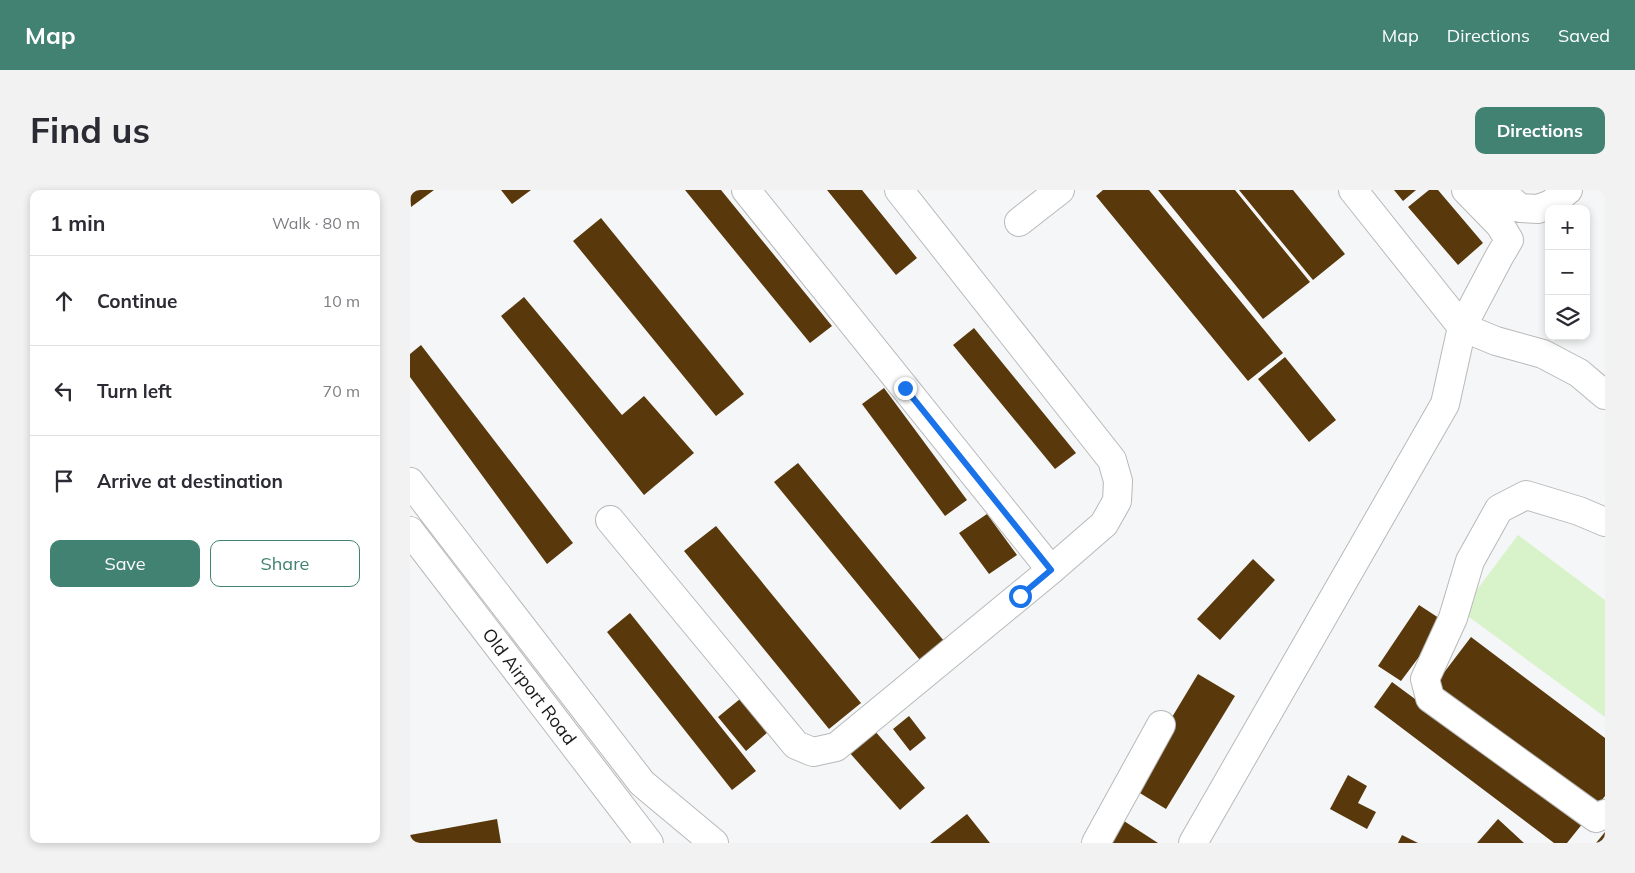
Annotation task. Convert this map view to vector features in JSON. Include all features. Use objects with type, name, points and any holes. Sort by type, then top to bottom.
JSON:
[{"type":"street","points":[[746,190],[1051,570]]},
{"type":"street","points":[[610,520],[796,745],[813,752],[836,747],[1104,524],[1117,501],[1118,481],[1112,460],[899,190]]},
{"type":"street","points":[[1019,222],[1060,190]]},
{"type":"street","points":[[1353,190],[1462,327],[1496,341],[1542,354],[1579,373],[1605,395]]},
{"type":"street","points":[[1193,843],[1445,404],[1462,327],[1498,256],[1509,240],[1500,225],[1466,190]]},
{"type":"street","points":[[1500,190],[1520,208],[1538,209],[1551,204],[1568,190]]},
{"type":"street","points":[[410,482],[642,783],[714,843]]},
{"type":"street","points":[[1605,522],[1579,511],[1526,495],[1498,509],[1470,561],[1453,618],[1424,679],[1430,698],[1596,818],[1605,814]]},
{"type":"street","name":"Old Airport Road","points":[[410,531],[649,843]]},
{"type":"street","points":[[1096,843],[1161,725]]},
{"type":"green space","points":[[1518,535],[1605,600],[1605,717],[1461,611]]},
{"type":"building","points":[[410,190],[434,190],[411,207]]},
{"type":"building","points":[[501,190],[531,190],[512,204]]},
{"type":"building","points":[[685,190],[721,190],[832,326],[810,343]]},
{"type":"building","points":[[827,190],[862,190],[917,258],[896,275]]},
{"type":"building","points":[[1103,190],[1149,190],[1283,353],[1248,381],[1096,196]]},
{"type":"building","points":[[1158,190],[1235,190],[1310,282],[1263,319]]},
{"type":"building","points":[[1239,190],[1293,190],[1345,254],[1313,280]]},
{"type":"building","points":[[1394,190],[1416,190],[1403,201]]},
{"type":"building","points":[[1429,190],[1438,190],[1483,243],[1458,265],[1408,207]]},
{"type":"building","points":[[601,218],[744,394],[716,416],[573,241]]},
{"type":"building","points":[[524,297],[622,415],[644,396],[694,453],[644,495],[501,316]]},
{"type":"building","points":[[974,328],[1076,453],[1055,469],[953,345]]},
{"type":"building","points":[[421,345],[573,543],[547,564],[410,377],[410,354]]},
{"type":"building","points":[[1285,357],[1336,420],[1309,442],[1258,379]]},
{"type":"building","points":[[884,388],[967,500],[945,516],[862,404]]},
{"type":"building","points":[[798,463],[944,641],[920,660],[774,482]]},
{"type":"building","points":[[987,514],[1017,555],[989,574],[959,533]]},
{"type":"building","points":[[716,526],[861,703],[829,729],[684,551]]},
{"type":"building","points":[[1253,559],[1275,580],[1220,640],[1197,619]]},
{"type":"building","points":[[1419,605],[1445,622],[1401,681],[1378,666]]},
{"type":"building","points":[[630,613],[756,771],[732,790],[607,632]]},
{"type":"building","points":[[1471,637],[1605,738],[1605,796],[1595,809],[1433,687]]},
{"type":"building","points":[[1198,674],[1235,696],[1166,809],[1130,787]]},
{"type":"building","points":[[1392,682],[1583,823],[1567,843],[1554,843],[1374,707]]},
{"type":"building","points":[[740,699],[768,732],[746,751],[718,717]]},
{"type":"building","points":[[909,716],[926,738],[910,751],[893,729]]},
{"type":"building","points":[[874,730],[925,788],[900,810],[849,752]]},
{"type":"building","points":[[1348,775],[1367,786],[1358,803],[1376,812],[1367,829],[1330,809]]},
{"type":"building","points":[[967,814],[990,843],[930,843]]},
{"type":"building","points":[[497,819],[501,843],[410,843],[410,835]]},
{"type":"building","points":[[1498,819],[1524,843],[1477,843]]},
{"type":"building","points":[[1124,821],[1158,843],[1111,843]]},
{"type":"building","points":[[1605,832],[1605,843],[1596,843]]},
{"type":"building","points":[[1402,835],[1418,843],[1398,843]]},
{"type":"route","points":[[905,388],[1051,570],[1020,596]]}]
